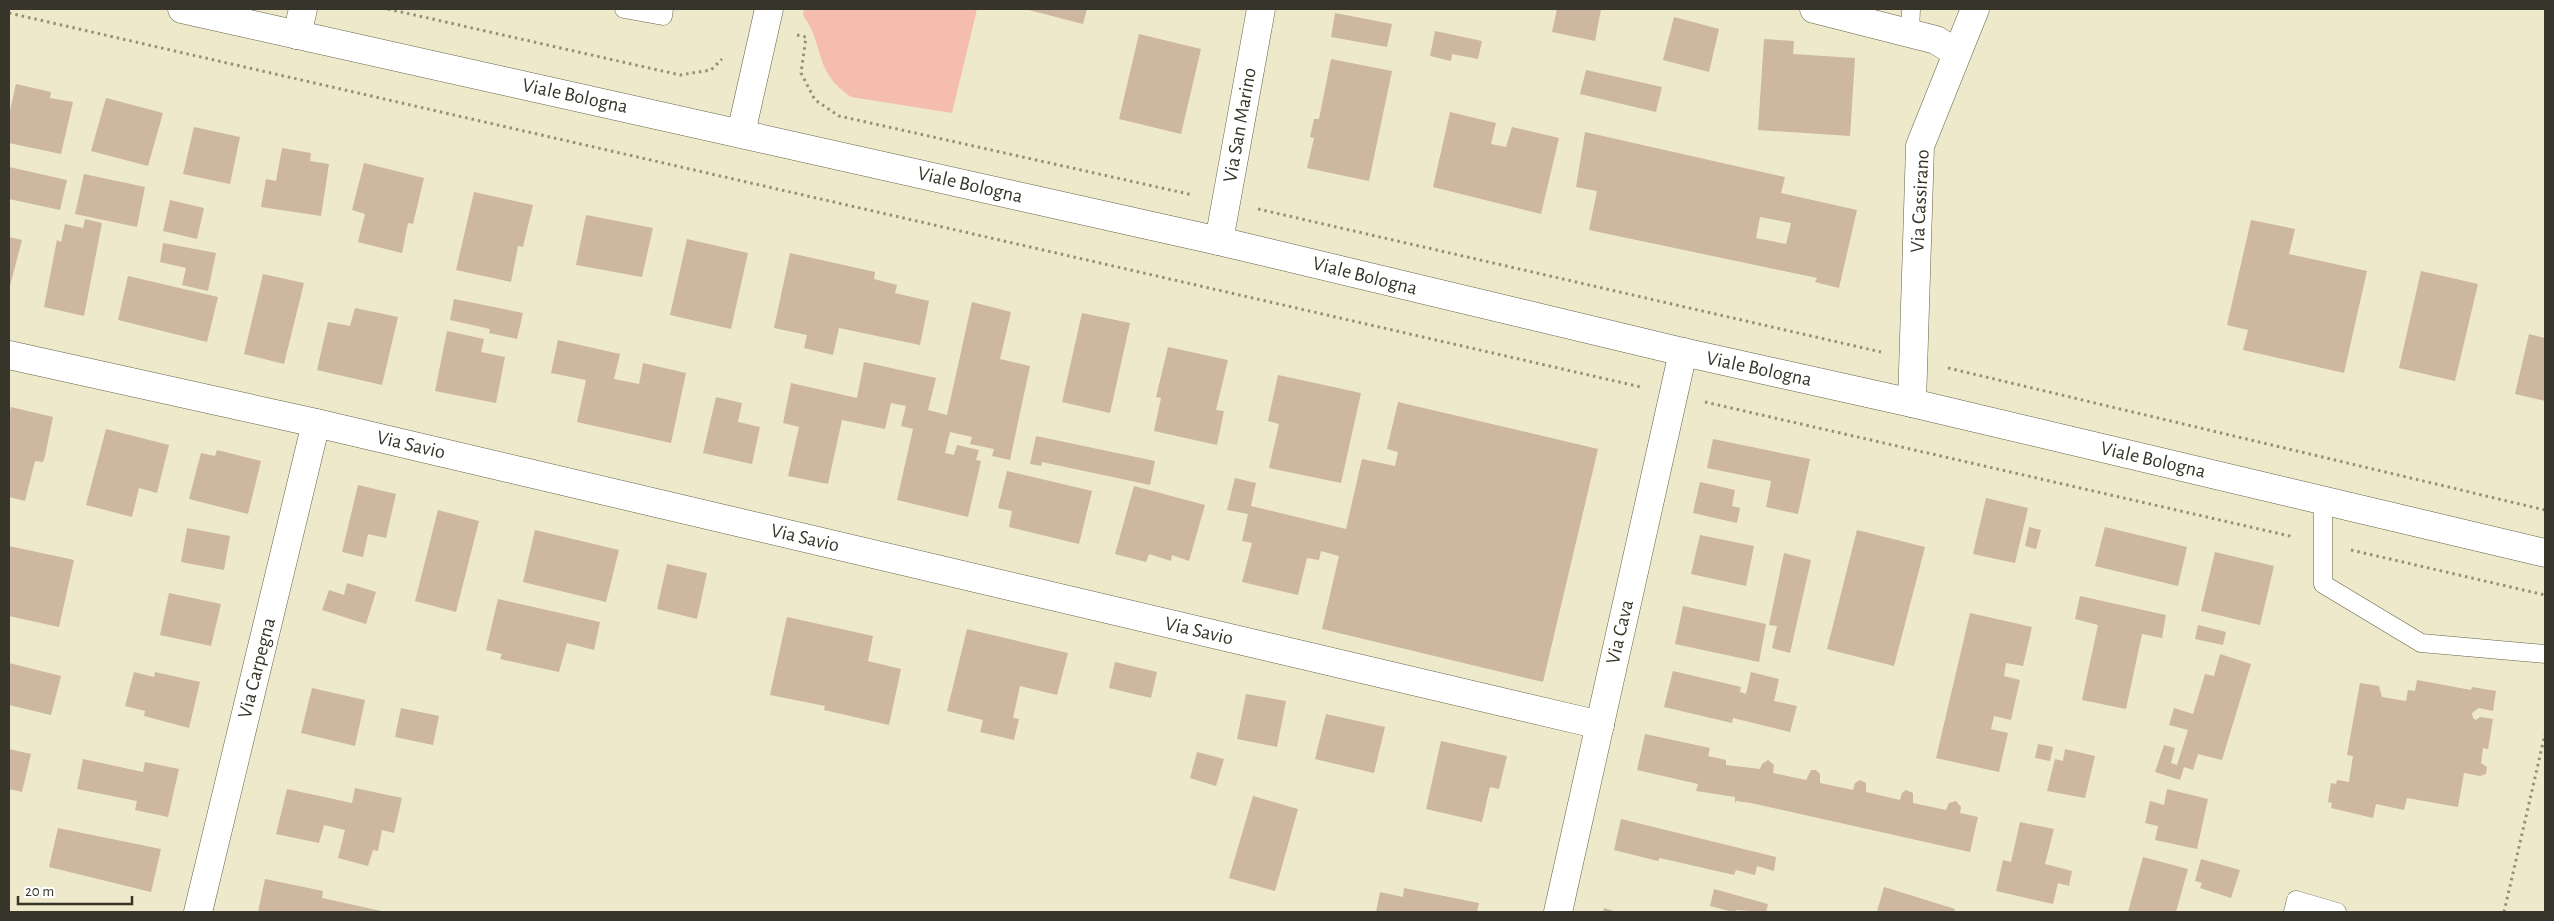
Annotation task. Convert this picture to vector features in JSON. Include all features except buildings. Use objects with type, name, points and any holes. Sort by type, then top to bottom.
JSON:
[{"type":"street","name":"Viale Bologna","points":[[182,9],[1219,241],[1683,352],[1912,403],[2545,552]]},
{"type":"street","points":[[297,35],[303,9]]},
{"type":"street","name":"Via San Marino","points":[[1219,241],[1261,9]]},
{"type":"street","points":[[1814,9],[1910,20],[1957,53]]},
{"type":"street","name":"Via Cassirano","points":[[1912,403],[1920,146],[1975,9]]},
{"type":"street","points":[[740,133],[766,19]]},
{"type":"street","name":"Via Cava","points":[[1558,912],[1683,352]]},
{"type":"street","name":"Via Savio","points":[[9,355],[316,423],[1600,725]]},
{"type":"street","name":"Via Carpegna","points":[[198,912],[316,423]]},
{"type":"lane","points":[[624,9],[663,16],[664,9]]},
{"type":"lane","points":[[2323,500],[2323,584],[2421,643],[2545,654]]},
{"type":"lane","points":[[2293,912],[2296,900],[2337,912]]},
{"type":"path","points":[[388,9],[680,75],[711,70],[725,56]]},
{"type":"path","points":[[9,13],[2545,595]]},
{"type":"path","points":[[766,19],[806,37],[801,73],[815,100],[839,116],[1226,202],[1913,360],[2545,510]]},
{"type":"path","points":[[2504,912],[2545,734]]},
{"type":"shaded area","points":[[804,9],[977,9],[952,113],[851,97],[830,77],[825,68],[815,38],[803,15]]}]
